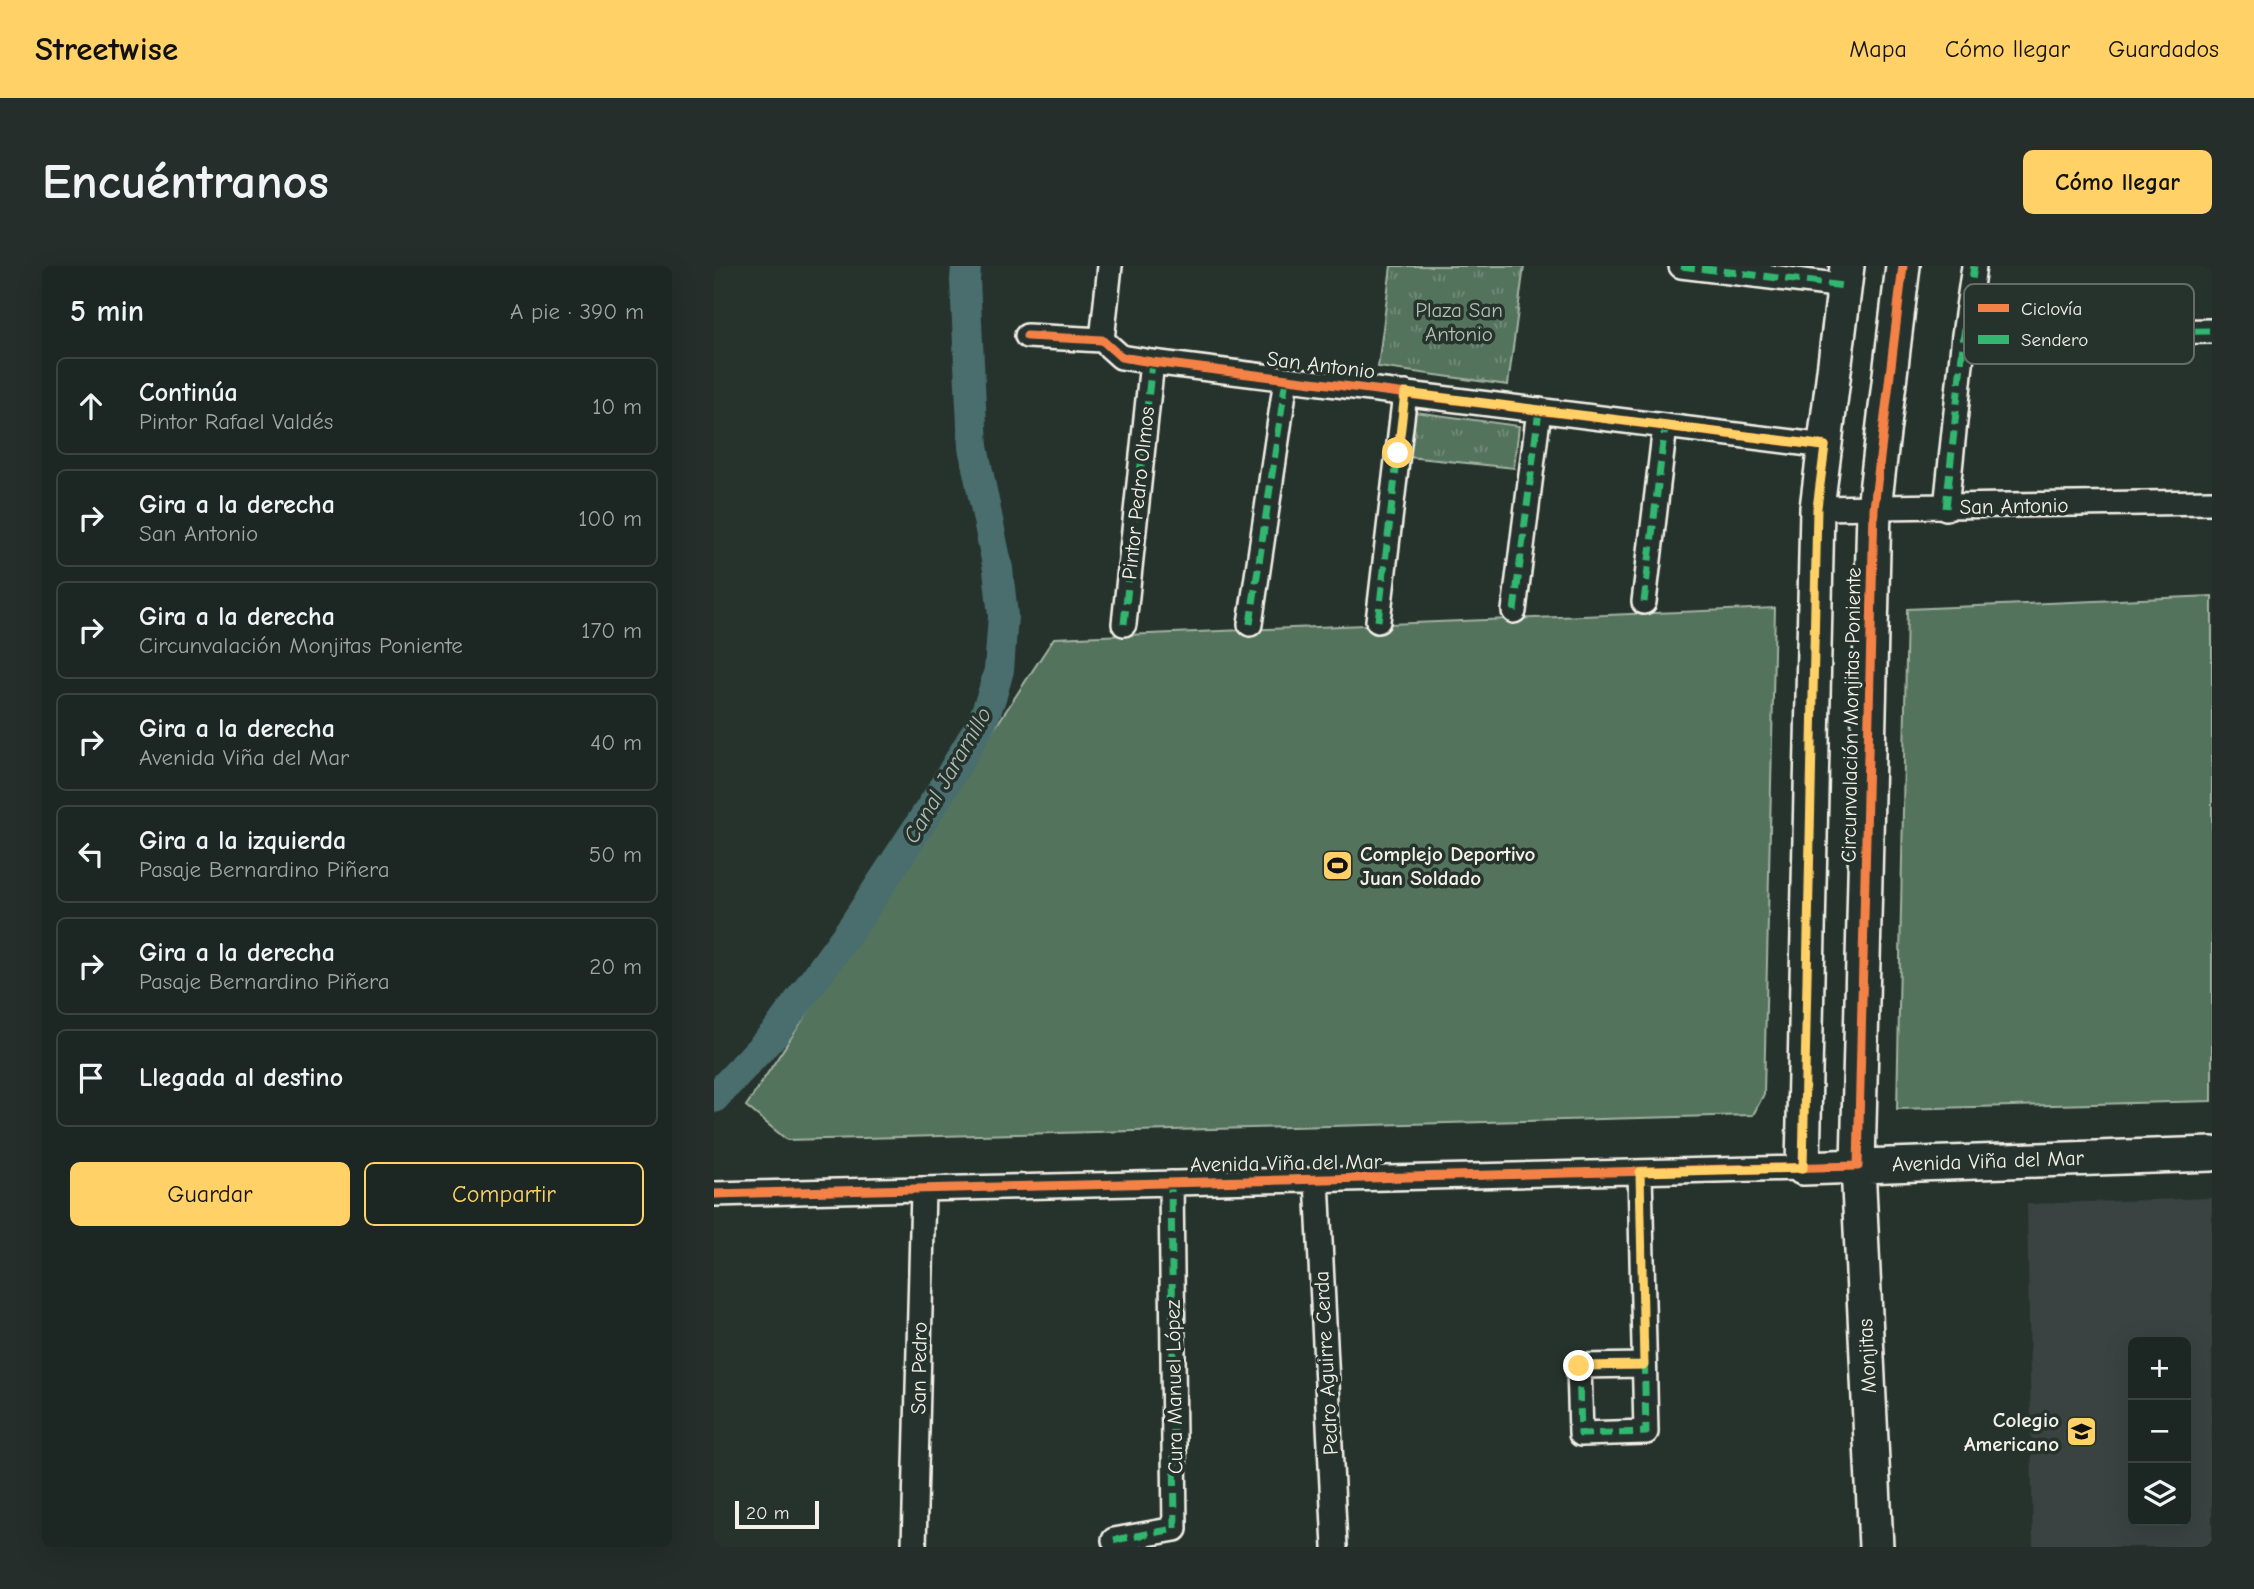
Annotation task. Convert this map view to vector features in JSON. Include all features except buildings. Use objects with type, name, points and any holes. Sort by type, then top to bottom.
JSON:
[{"type":"street","points":[[1102,340],[1110,266]]},
{"type":"street","points":[[1681,266],[1845,276]]},
{"type":"street","name":"Circunvalación Monjitas Poniente","points":[[1858,1166],[1874,508],[1903,266]]},
{"type":"street","points":[[1971,284],[1974,266]]},
{"type":"street","name":"Circunvalación Monjitas Poniente","points":[[1803,1168],[1817,508],[1845,276]]},
{"type":"street","points":[[2194,331],[2212,331]]},
{"type":"street","name":"San Antonio","points":[[1027,335],[1102,340],[1121,356],[1152,362],[1825,446]]},
{"type":"street","points":[[1947,508],[1964,335]]},
{"type":"street","name":"Pintor Pedro Olmos","points":[[1125,624],[1152,362]]},
{"type":"street","points":[[1250,624],[1286,379]]},
{"type":"street","points":[[1378,621],[1405,393]]},
{"type":"street","points":[[1514,611],[1539,410]]},
{"type":"street","points":[[1644,602],[1665,426]]},
{"type":"street","name":"San Antonio","points":[[1817,508],[2212,502]]},
{"type":"street","name":"Avenida Viña del Mar","points":[[714,1195],[1803,1168],[2212,1154]]},
{"type":"street","name":"Monjitas","points":[[1858,1166],[1876,1547]]},
{"type":"street","points":[[1640,1172],[1644,1365]]},
{"type":"street","name":"Pedro Aguirre Cerda","points":[[1317,1180],[1335,1547]]},
{"type":"street","name":"Cura Manuel López","points":[[1114,1540],[1175,1529],[1171,1183]]},
{"type":"street","name":"San Pedro","points":[[914,1547],[923,1190]]},
{"type":"shaded area","name":"Colegio Americano","points":[[2212,1198],[2212,1547],[2033,1547],[2027,1204]]},
{"type":"green space","name":"Plaza San Antonio","points":[[1391,266],[1524,266],[1508,385],[1378,367]]},
{"type":"green space","points":[[1415,412],[1519,426],[1514,468],[1409,457]]},
{"type":"green space","points":[[2212,596],[2212,1101],[1897,1109],[1907,609]]},
{"type":"green space","name":"Complejo Deportivo Juan Soldado","points":[[1775,608],[1764,1094],[1753,1115],[787,1140],[746,1106],[1054,638]]},
{"type":"waterway","name":"Canal Jaramillo","points":[[714,1098],[776,1032],[853,926],[937,798],[983,720],[992,695],[999,670],[1003,616],[998,569],[973,447],[966,266]]},
{"type":"marked path","points":[[1681,266],[1844,286]]},
{"type":"marked path","points":[[1971,284],[1974,266]]},
{"type":"marked path","points":[[2194,331],[2212,331]]},
{"type":"marked path","points":[[1946,508],[1964,335]]},
{"type":"marked path","points":[[1124,624],[1152,362]]},
{"type":"marked path","points":[[1250,624],[1286,379]]},
{"type":"marked path","points":[[1378,621],[1405,393]]},
{"type":"marked path","points":[[1514,611],[1539,410]]},
{"type":"marked path","points":[[1644,602],[1665,426]]},
{"type":"marked path","points":[[1640,1172],[1646,1432],[1581,1434],[1579,1366],[1644,1365]]},
{"type":"marked path","points":[[1114,1540],[1175,1529],[1171,1183]]},
{"type":"cycle path","points":[[714,1194],[1858,1166],[1874,508],[1903,266]]},
{"type":"cycle path","points":[[1027,336],[1102,340],[1121,357],[1152,362],[1825,446]]},
{"type":"place","name":"Complejo Deportivo Juan Soldado","points":[[1337,866]]},
{"type":"place","name":"Colegio Americano","points":[[2082,1432]]},
{"type":"route","points":[[1398,453],[1405,393],[1825,446],[1817,508],[1803,1168],[1640,1172],[1644,1365],[1579,1366]]}]
